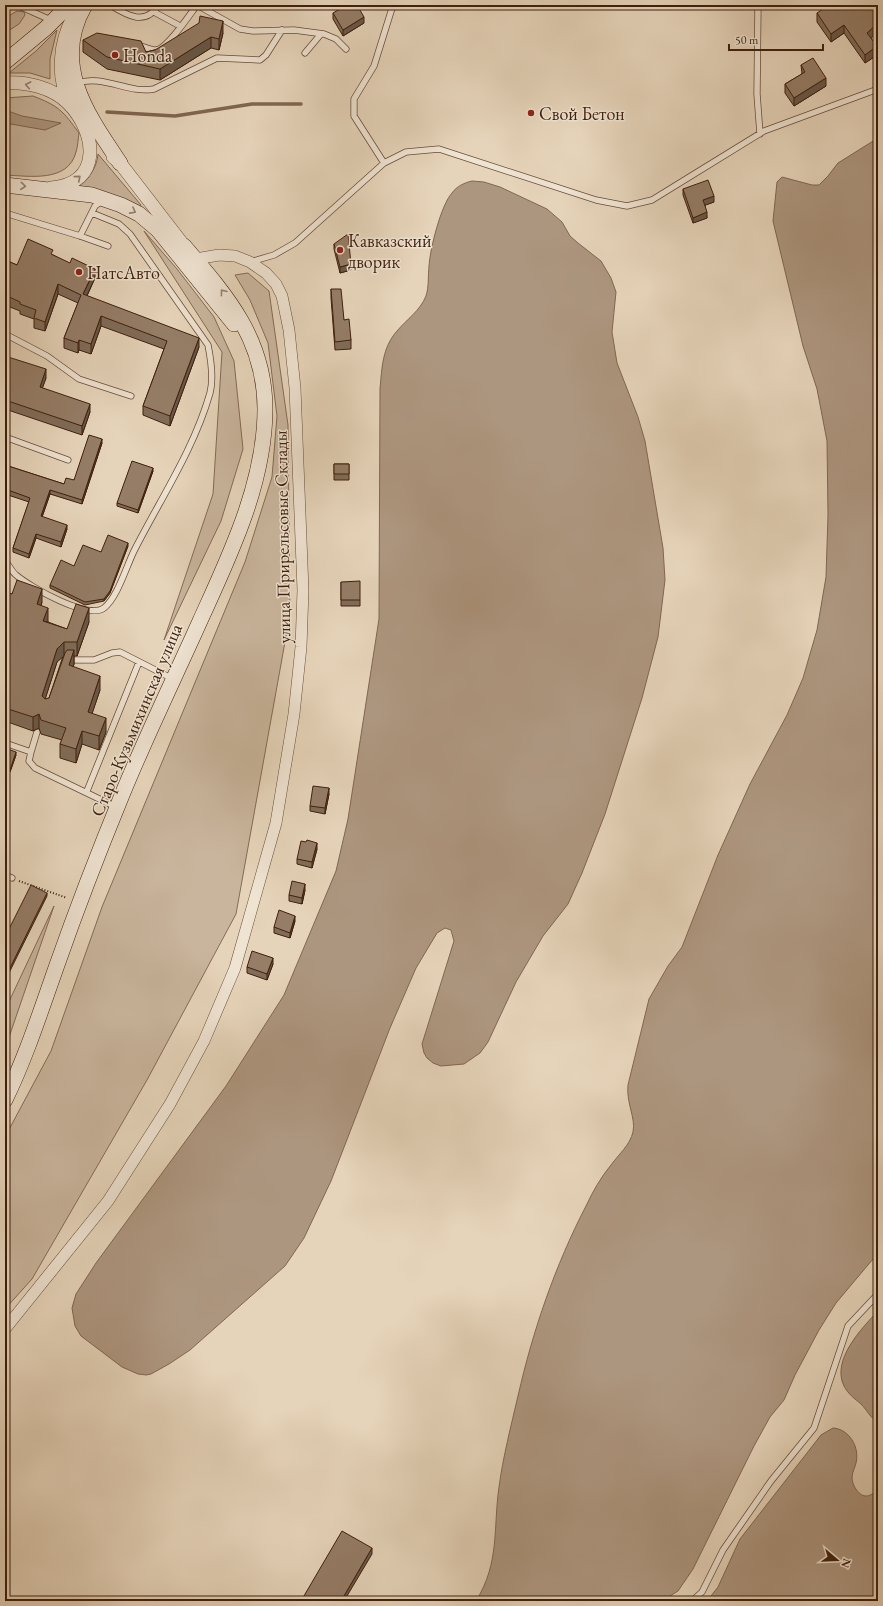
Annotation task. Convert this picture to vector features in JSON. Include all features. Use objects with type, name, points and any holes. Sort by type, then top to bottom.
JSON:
[{"type":"main road","points":[[5,62],[53,21],[69,5]]},
{"type":"main road","name":"Старо-Кузьмихинская улица","points":[[85,6],[76,27],[72,47],[72,68],[76,84],[88,113],[120,163]]},
{"type":"main road","name":"Старо-Кузьмихинская улица","points":[[5,185],[42,188],[84,194],[108,200],[128,208],[146,219],[190,260],[235,309],[262,370],[265,410],[258,465],[248,504],[232,547],[118,807],[79,904],[41,1010],[5,1100]]},
{"type":"main road","name":"Старо-Кузьмихинская улица","points":[[184,246],[190,260]]},
{"type":"street","points":[[42,188],[66,185],[82,174],[91,155],[91,143],[88,134],[63,87],[62,57],[70,25],[74,17],[85,6]]},
{"type":"street","points":[[5,83],[28,84],[46,90],[65,101],[75,112]]},
{"type":"street","name":"Старо-Кузьмихинская улица","points":[[88,134],[120,163],[184,246]]},
{"type":"street","name":"улица Прирельсовые Склады","points":[[5,1330],[108,1201],[170,1104],[204,1041],[235,968],[276,822],[294,714],[301,647],[303,590],[295,388],[289,330],[282,296],[276,284],[266,273],[250,262],[234,256],[218,255],[190,260]]},
{"type":"lane","points":[[16,5],[53,21]]},
{"type":"lane","points":[[110,5],[140,18],[148,17],[159,5]]},
{"type":"lane","points":[[128,42],[156,50],[160,49],[168,43],[197,5],[240,29],[282,30],[321,34],[336,39],[346,49]]},
{"type":"lane","points":[[384,163],[354,116],[354,99],[374,66],[393,5]]},
{"type":"lane","points":[[758,5],[757,94],[760,134]]},
{"type":"lane","points":[[154,12],[180,26]]},
{"type":"lane","points":[[76,84],[85,80],[96,80],[144,91],[154,89],[217,58],[260,60],[266,55],[282,30]]},
{"type":"lane","points":[[305,53],[321,34]]},
{"type":"lane","points":[[250,262],[274,255],[295,243],[384,163],[406,152],[439,149],[596,200],[627,206],[652,200],[760,134],[878,89]]},
{"type":"lane","points":[[84,194],[90,197],[93,202],[92,213]]},
{"type":"lane","points":[[80,236],[98,203],[108,200]]},
{"type":"lane","points":[[5,561],[16,575],[50,596],[78,608],[91,611],[104,608],[113,597],[134,550],[176,473],[198,427],[210,392],[212,362],[208,345],[130,234],[119,224],[92,213]]},
{"type":"lane","points":[[5,214],[80,236],[108,246]]},
{"type":"lane","points":[[5,334],[47,356],[79,379],[131,396]]},
{"type":"lane","points":[[5,437],[68,460]]},
{"type":"lane","points":[[61,664],[65,660],[94,660],[112,653],[120,652],[173,679]]},
{"type":"lane","points":[[87,792],[139,662]]},
{"type":"lane","points":[[37,732],[29,761],[34,768],[118,807]]},
{"type":"lane","points":[[5,743],[31,752]]},
{"type":"lane","points":[[5,875],[12,878]]},
{"type":"lane","points":[[692,1601],[702,1592],[723,1550],[771,1481],[814,1428],[848,1326],[878,1294]]},
{"type":"path","points":[[12,878],[52,892],[79,904]]},
{"type":"shaded area","points":[[17,11],[24,12],[25,15],[19,24],[5,33],[5,18]]},
{"type":"shaded area","points":[[57,30],[50,59],[50,79],[30,73],[9,73],[36,51]]},
{"type":"shaded area","points":[[33,96],[55,106],[60,110],[79,133],[76,152],[72,162],[65,169],[56,173],[46,176],[5,175],[5,98]]},
{"type":"shaded area","points":[[5,110],[22,116],[61,123],[45,130],[5,123]]},
{"type":"shaded area","points":[[878,138],[878,1250],[873,1259],[836,1303],[819,1330],[795,1375],[784,1400],[770,1417],[754,1446],[693,1569],[678,1591],[662,1601],[476,1601],[484,1587],[489,1573],[494,1545],[499,1487],[510,1430],[524,1371],[546,1299],[564,1252],[597,1184],[632,1137],[634,1127],[628,1098],[628,1085],[649,999],[668,966],[682,947],[718,855],[750,784],[787,715],[803,678],[817,630],[826,577],[828,515],[827,441],[817,389],[803,346],[773,221],[777,182],[782,177],[812,185],[819,185],[838,163]]},
{"type":"shaded area","points":[[98,154],[141,205],[139,208],[77,186],[92,173]]},
{"type":"shaded area","points":[[472,181],[484,182],[500,187],[547,209],[562,222],[570,236],[601,261],[611,278],[616,292],[612,332],[617,363],[638,417],[645,441],[663,548],[665,580],[658,637],[642,698],[605,814],[568,904],[543,936],[516,982],[488,1042],[480,1053],[464,1064],[441,1066],[433,1063],[424,1053],[422,1044],[454,941],[451,930],[445,928],[437,933],[416,968],[390,1028],[331,1181],[304,1238],[285,1266],[190,1350],[151,1374],[138,1374],[122,1367],[81,1336],[75,1326],[72,1308],[76,1294],[96,1263],[226,1086],[284,995],[336,871],[348,819],[379,619],[381,373],[388,344],[401,327],[417,311],[426,296],[430,258],[440,217],[444,207],[448,199],[458,187]]},
{"type":"shaded area","points":[[144,231],[177,269],[214,317],[234,361],[243,449],[221,521],[164,640],[213,494],[222,352]]},
{"type":"shaded area","points":[[248,273],[269,291],[288,425],[290,614],[236,914],[147,1080],[32,1279],[5,1309],[5,1137],[51,1051],[102,907],[245,562],[272,477],[277,416],[268,343],[250,300],[235,275]]},
{"type":"shaded area","points":[[54,906],[7,1043],[5,1047],[5,1010]]},
{"type":"shaded area","points":[[878,1311],[878,1422],[852,1396],[844,1386],[841,1376],[845,1355],[850,1345],[864,1326]]},
{"type":"shaded area","points":[[833,1428],[839,1429],[848,1435],[855,1445],[857,1457],[852,1478],[856,1490],[861,1495],[867,1496],[878,1490],[878,1601],[707,1601],[718,1587],[740,1539],[821,1435]]},
{"type":"building","points":[[347,5],[357,5],[364,17],[343,30],[333,13]]},
{"type":"building","points":[[829,5],[846,5],[847,7],[849,5],[878,5],[878,23],[867,33],[877,46],[865,55],[844,25],[831,34],[817,13]]},
{"type":"building","points":[[200,16],[223,21],[219,39],[211,37],[160,69],[107,57],[83,40],[97,33],[141,41],[146,52],[155,50],[199,23]]},
{"type":"building","points":[[813,58],[826,78],[794,98],[785,84],[805,72],[801,65]]},
{"type":"building","points":[[708,180],[714,196],[703,200],[707,212],[693,218],[683,189]]},
{"type":"building","points":[[348,234],[351,264],[340,267],[334,244]]},
{"type":"building","points":[[28,239],[53,250],[51,254],[70,263],[72,258],[95,269],[83,294],[199,338],[170,416],[143,406],[167,341],[101,316],[91,344],[79,340],[78,343],[64,338],[81,295],[58,284],[45,322],[34,318],[36,310],[20,304],[20,302],[5,295],[5,260],[17,265]]},
{"type":"building","points":[[331,289],[341,289],[344,320],[349,319],[351,340],[335,342]]},
{"type":"building","points":[[5,356],[46,369],[40,387],[90,404],[82,426],[5,400]]},
{"type":"building","points":[[89,435],[102,439],[82,500],[50,490],[41,516],[67,525],[61,542],[36,534],[29,554],[13,548],[30,498],[5,489],[5,465],[64,484],[66,478],[74,480]]},
{"type":"building","points":[[132,461],[153,468],[138,510],[117,503]]},
{"type":"building","points":[[334,464],[349,464],[349,474],[334,474]]},
{"type":"building","points":[[108,535],[128,543],[110,591],[104,599],[85,602],[50,585],[61,560],[74,566],[83,545],[101,552]]},
{"type":"building","points":[[17,580],[42,589],[37,604],[48,608],[43,621],[67,629],[76,604],[89,608],[77,642],[64,642],[57,649],[42,696],[45,699],[49,698],[67,650],[74,650],[69,665],[100,676],[88,712],[106,718],[99,736],[82,731],[76,749],[60,744],[66,728],[41,720],[39,714],[33,717],[5,708],[5,592],[12,594]]},
{"type":"building","points":[[360,581],[360,600],[341,600],[341,582]]},
{"type":"building","points":[[5,748],[16,752],[10,770],[5,768]]},
{"type":"building","points":[[313,786],[329,788],[325,808],[310,806]]},
{"type":"building","points":[[307,840],[317,843],[312,862],[297,859],[301,841],[306,842]]},
{"type":"building","points":[[292,881],[305,884],[302,898],[289,895]]},
{"type":"building","points":[[31,885],[47,893],[5,978],[5,937]]},
{"type":"building","points":[[279,910],[295,916],[290,933],[274,927]]},
{"type":"building","points":[[252,951],[273,958],[267,974],[247,967]]},
{"type":"building","points":[[342,1531],[372,1548],[341,1601],[301,1601]]},
{"type":"waterway","points":[[107,112],[175,116],[252,104],[301,104]]},
{"type":"place","name":"Honda","points":[[115,55]]},
{"type":"place","name":"Свой Бетон","points":[[531,113]]},
{"type":"place","name":"Кавказский дворик","points":[[340,250]]},
{"type":"place","name":"НатсАвто","points":[[79,272]]}]
